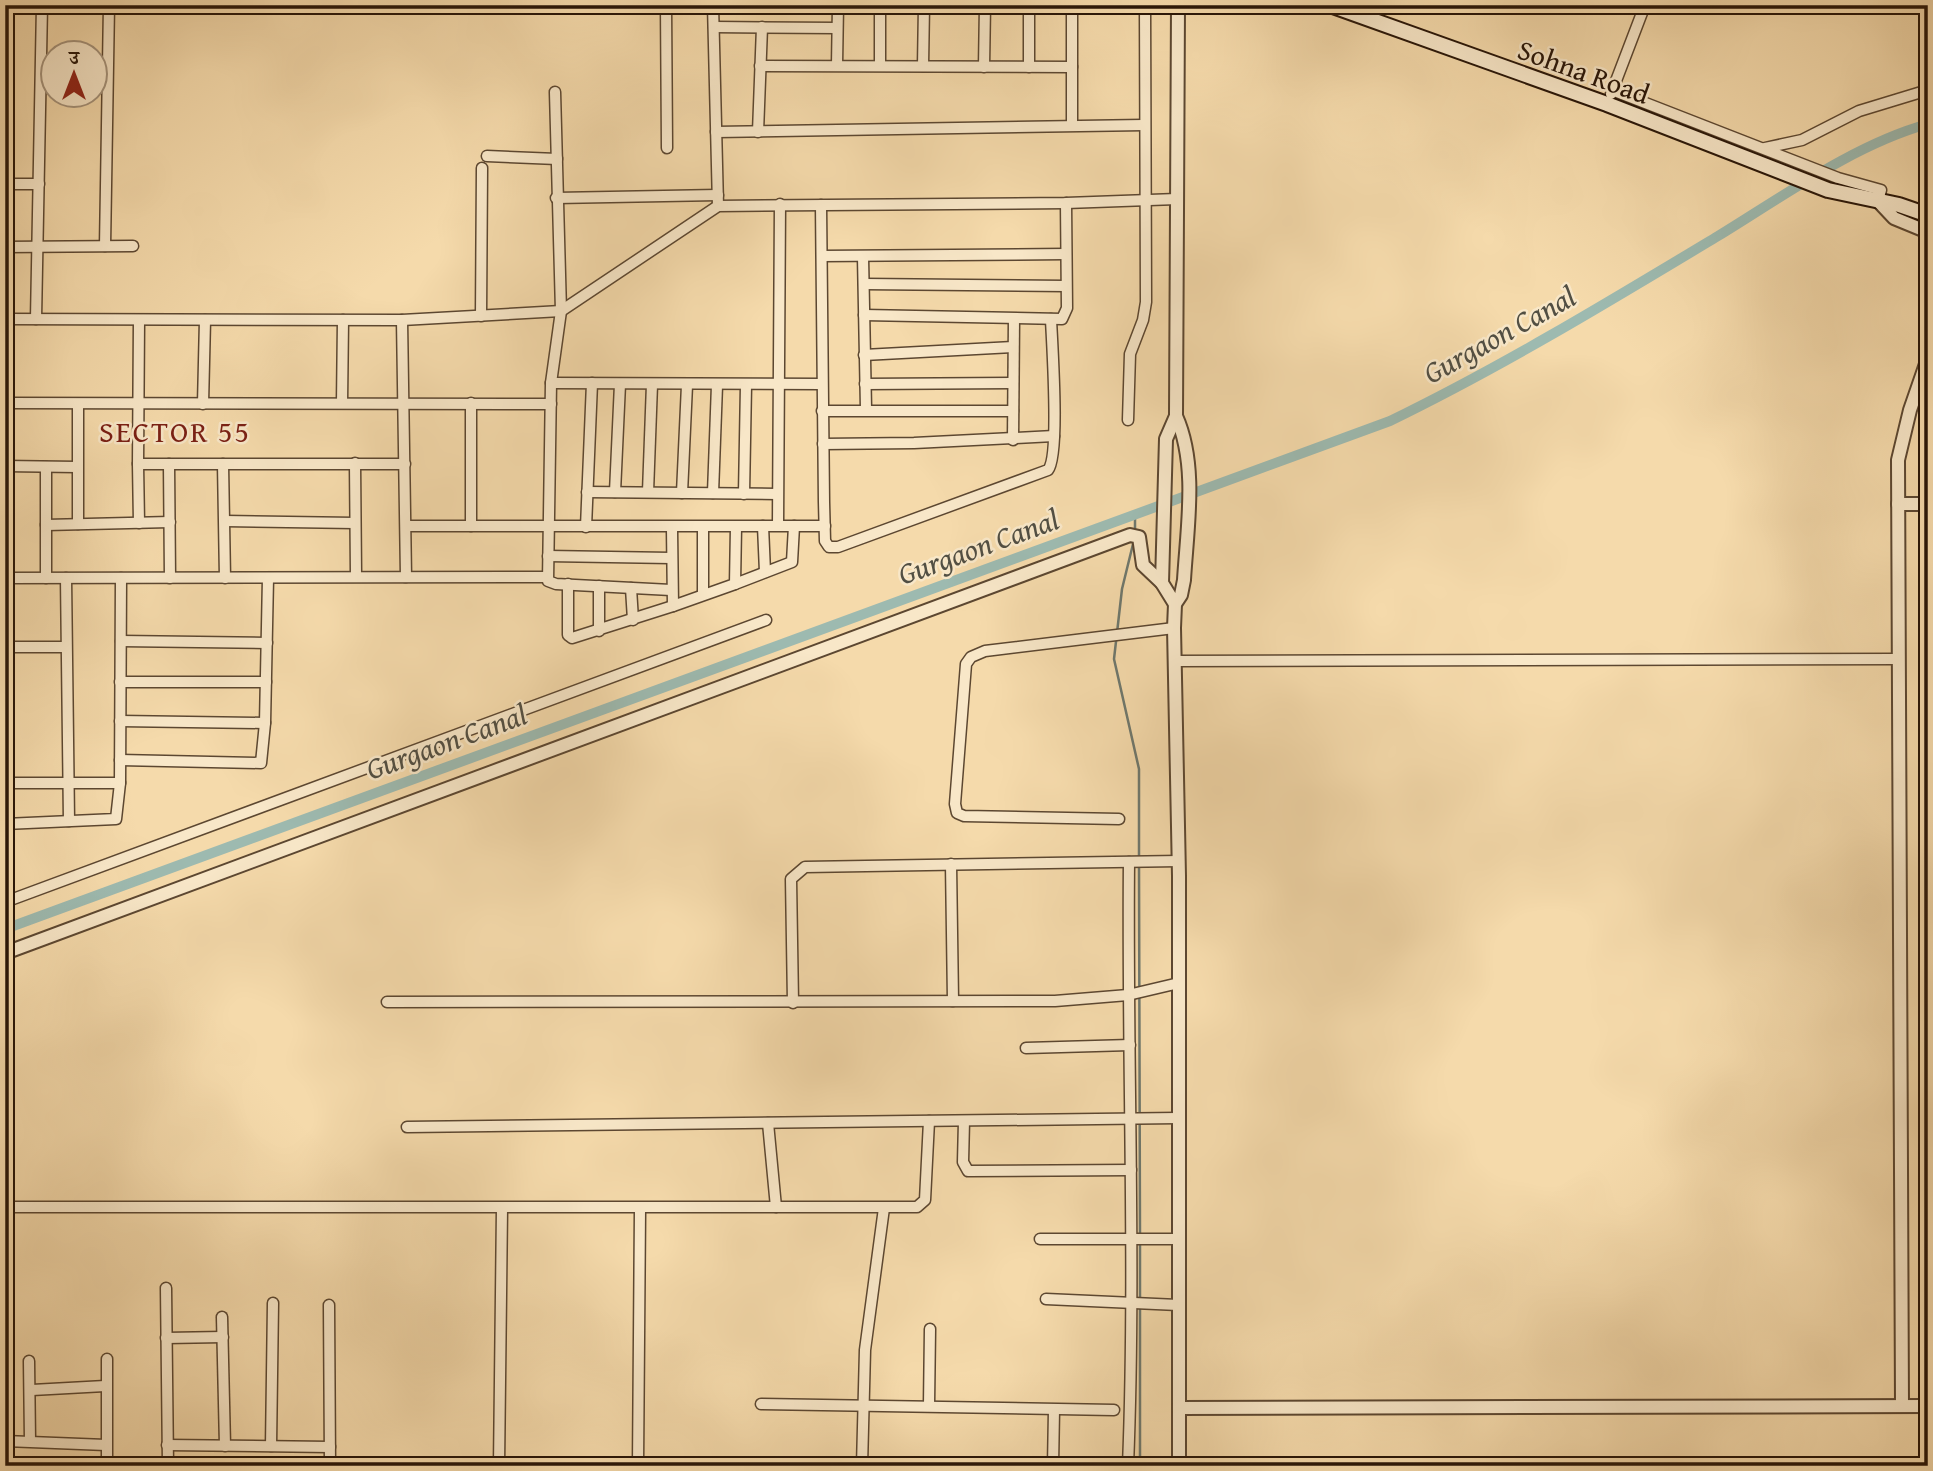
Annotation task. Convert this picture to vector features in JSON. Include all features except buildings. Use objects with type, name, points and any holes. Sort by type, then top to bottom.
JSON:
[{"type":"main road","name":"Sohna Road","points":[[1329,5],[1609,97],[1781,173],[1828,190],[1909,208],[1928,215]]},
{"type":"street","points":[[36,319],[42,5]]},
{"type":"street","points":[[105,246],[108,5]]},
{"type":"street","points":[[666,5],[667,148]]},
{"type":"street","points":[[713,5],[718,206]]},
{"type":"street","points":[[837,65],[838,5]]},
{"type":"street","points":[[880,5],[880,65]]},
{"type":"street","points":[[923,66],[924,5]]},
{"type":"street","points":[[984,67],[985,5]]},
{"type":"street","points":[[1029,5],[1029,67]]},
{"type":"street","points":[[1072,5],[1072,125]]},
{"type":"street","points":[[1128,420],[1130,354],[1143,320],[1146,302],[1145,5]]},
{"type":"street","points":[[1178,5],[1176,416],[1185,439],[1188,475],[1183,589],[1175,604],[1174,628],[1179,861],[1178,1466]]},
{"type":"street","points":[[1645,5],[1609,97],[1761,148],[1838,178],[1881,190],[1878,201],[1894,218],[1928,232]]},
{"type":"street","points":[[714,26],[838,28]]},
{"type":"street","points":[[758,132],[762,27]]},
{"type":"street","points":[[761,66],[1072,67]]},
{"type":"street","points":[[1761,148],[1802,140],[1859,111],[1928,90]]},
{"type":"street","points":[[555,92],[561,311],[551,383],[547,577],[550,583],[671,590]]},
{"type":"street","points":[[716,132],[1144,125]]},
{"type":"street","points":[[487,156],[557,159]]},
{"type":"street","points":[[481,316],[482,168]]},
{"type":"street","points":[[5,184],[39,184]]},
{"type":"street","points":[[556,198],[718,195]]},
{"type":"street","points":[[5,319],[402,320],[561,311],[718,206],[1066,203],[1177,199]]},
{"type":"street","points":[[864,315],[1062,319],[1066,312],[1066,203]]},
{"type":"street","points":[[778,526],[780,204]]},
{"type":"street","points":[[821,205],[822,411],[827,545],[838,547],[1043,473],[1052,465],[1054,436],[1051,319]]},
{"type":"street","points":[[5,247],[133,246]]},
{"type":"street","points":[[822,257],[1066,254]]},
{"type":"street","points":[[863,257],[866,409]]},
{"type":"street","points":[[864,284],[1066,286]]},
{"type":"street","points":[[1013,440],[1014,318]]},
{"type":"street","points":[[139,320],[139,523]]},
{"type":"street","points":[[203,404],[205,320]]},
{"type":"street","points":[[342,403],[343,320]]},
{"type":"street","points":[[402,320],[406,577]]},
{"type":"street","points":[[864,355],[1013,347]]},
{"type":"street","points":[[1902,1406],[1898,460],[1928,358]]},
{"type":"street","points":[[551,383],[746,386],[822,384]]},
{"type":"street","points":[[586,527],[592,383]]},
{"type":"street","points":[[865,384],[1012,383]]},
{"type":"street","points":[[615,492],[620,384]]},
{"type":"street","points":[[648,492],[652,384]]},
{"type":"street","points":[[682,493],[687,385]]},
{"type":"street","points":[[713,493],[717,385]]},
{"type":"street","points":[[744,494],[746,386]]},
{"type":"street","points":[[5,403],[551,404]]},
{"type":"street","points":[[471,403],[471,526]]},
{"type":"street","points":[[78,404],[78,524]]},
{"type":"street","points":[[822,411],[1013,411]]},
{"type":"street","points":[[1162,583],[1166,439],[1176,416]]},
{"type":"street","points":[[823,444],[1013,440],[1054,436]]},
{"type":"street","points":[[355,463],[356,575]]},
{"type":"street","points":[[138,464],[405,464]]},
{"type":"street","points":[[169,464],[170,578]]},
{"type":"street","points":[[223,464],[225,578]]},
{"type":"street","points":[[5,466],[77,467]]},
{"type":"street","points":[[46,467],[46,578]]},
{"type":"street","points":[[587,492],[777,494]]},
{"type":"street","points":[[1898,504],[1928,504]]},
{"type":"street","points":[[46,525],[170,522]]},
{"type":"street","points":[[225,522],[355,523]]},
{"type":"street","points":[[406,526],[672,529],[825,526]]},
{"type":"street","points":[[763,526],[765,572]]},
{"type":"street","points":[[568,584],[568,635],[576,638],[792,562],[794,526]]},
{"type":"street","points":[[735,584],[736,527]]},
{"type":"street","points":[[703,528],[703,594]]},
{"type":"street","points":[[672,529],[673,606]]},
{"type":"street","points":[[5,953],[1135,535],[1143,565],[1162,583],[1175,604]]},
{"type":"street","points":[[548,556],[671,558]]},
{"type":"street","points":[[5,578],[268,578],[356,575],[547,577]]},
{"type":"street","points":[[66,578],[69,821]]},
{"type":"street","points":[[5,824],[116,819],[120,783],[121,578]]},
{"type":"street","points":[[120,760],[257,764],[263,759],[268,578]]},
{"type":"street","points":[[599,586],[599,631]]},
{"type":"street","points":[[631,588],[633,620]]},
{"type":"street","points":[[5,902],[766,620]]},
{"type":"street","points":[[1119,820],[964,816],[957,813],[955,804],[964,674],[971,657],[985,651],[1174,628]]},
{"type":"street","points":[[121,641],[267,643]]},
{"type":"street","points":[[5,647],[66,647]]},
{"type":"street","points":[[1176,661],[1899,659]]},
{"type":"street","points":[[120,682],[266,682]]},
{"type":"street","points":[[120,721],[265,723]]},
{"type":"street","points":[[5,726],[6,783],[120,783]]},
{"type":"street","points":[[793,1003],[791,879],[805,867],[1179,861]]},
{"type":"street","points":[[1128,1466],[1137,1304],[1137,1240],[1131,1170],[1137,1119],[1130,1045],[1136,994],[1138,862]]},
{"type":"street","points":[[951,864],[953,1001]]},
{"type":"street","points":[[387,1002],[793,1003],[1069,1000],[1136,994],[1179,983]]},
{"type":"street","points":[[1026,1048],[1130,1045]]},
{"type":"street","points":[[407,1127],[1178,1118]]},
{"type":"street","points":[[5,1207],[640,1210],[884,1208],[923,1204],[929,1121]]},
{"type":"street","points":[[964,1121],[963,1162],[968,1171],[1131,1170]]},
{"type":"street","points":[[768,1123],[776,1207]]},
{"type":"street","points":[[499,1466],[502,1208]]},
{"type":"street","points":[[862,1466],[865,1350],[884,1208]]},
{"type":"street","points":[[638,1466],[640,1210]]},
{"type":"street","points":[[1040,1239],[1178,1240]]},
{"type":"street","points":[[166,1289],[167,1466]]},
{"type":"street","points":[[1046,1299],[1178,1305]]},
{"type":"street","points":[[271,1446],[273,1303]]},
{"type":"street","points":[[329,1305],[330,1466]]},
{"type":"street","points":[[222,1317],[225,1446]]},
{"type":"street","points":[[929,1405],[930,1329]]},
{"type":"street","points":[[166,1339],[223,1337]]},
{"type":"street","points":[[107,1359],[107,1466]]},
{"type":"street","points":[[29,1361],[32,1390],[30,1441]]},
{"type":"street","points":[[32,1390],[105,1386]]},
{"type":"street","points":[[761,1404],[1114,1410]]},
{"type":"street","points":[[1178,1408],[1928,1406]]},
{"type":"street","points":[[1053,1466],[1054,1410]]},
{"type":"street","points":[[5,1441],[106,1445]]},
{"type":"street","points":[[167,1445],[330,1447]]},
{"type":"waterway","name":"Gurgaon Canal","points":[[5,929],[1390,421],[1556,332],[1846,158],[1873,144],[1928,124]]},
{"type":"waterway","points":[[1135,516],[1135,530]]},
{"type":"waterway","points":[[1134,540],[1122,589],[1114,659],[1139,769],[1139,858]]},
{"type":"waterway","points":[[1139,865],[1140,1236]]},
{"type":"waterway","points":[[1140,1243],[1140,1299]]},
{"type":"waterway","points":[[1140,1306],[1140,1466]]},
{"type":"district","name":"SECTOR 55","points":[[175,431]]}]
